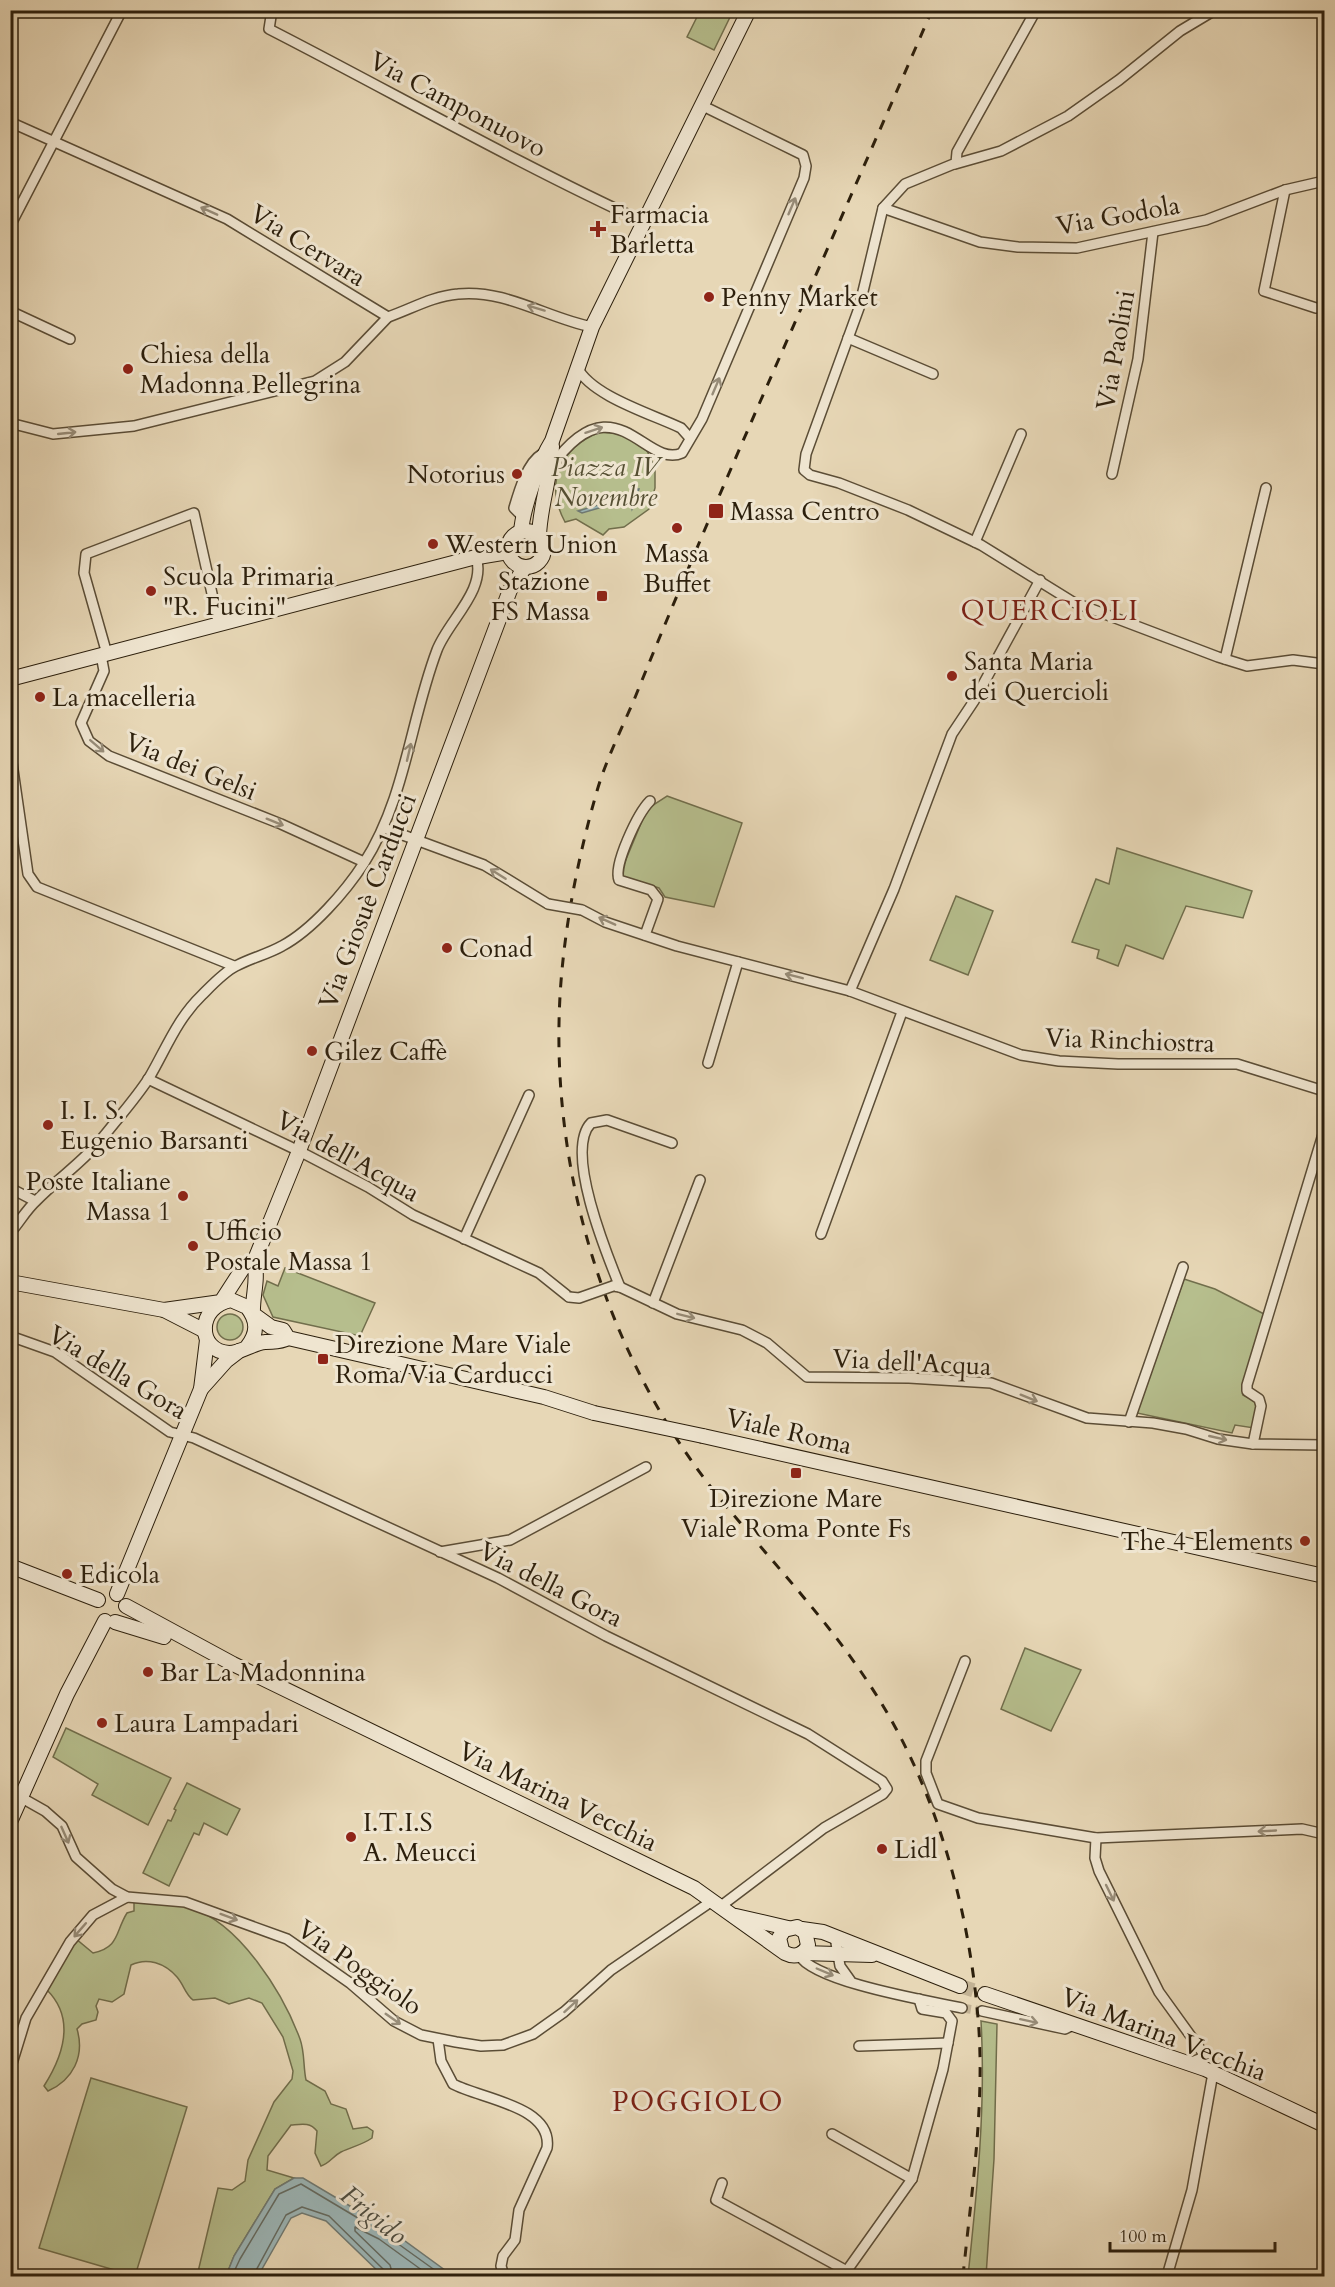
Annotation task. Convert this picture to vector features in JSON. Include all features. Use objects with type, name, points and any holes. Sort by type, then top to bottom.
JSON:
[{"type":"main road","points":[[521,532],[523,517],[544,453],[552,441],[576,367],[592,327],[748,10]]},
{"type":"main road","points":[[539,536],[527,531],[521,532],[511,540],[508,552],[514,563],[525,567],[534,566],[543,556],[544,547],[539,536],[540,515],[551,467],[552,441]]},
{"type":"main road","points":[[10,680],[476,557],[508,552]]},
{"type":"main road","name":"Via Giosuè Carducci","points":[[253,1314],[252,1295],[257,1273],[254,1262],[299,1151],[510,590],[525,567]]},
{"type":"main road","name":"Via Giosuè Carducci","points":[[221,1302],[230,1293],[243,1268],[254,1262]]},
{"type":"main road","points":[[10,1282],[164,1310],[221,1302],[239,1302],[253,1314],[256,1331],[243,1349],[226,1361],[201,1389]]},
{"type":"main road","points":[[117,1594],[201,1389],[208,1313],[221,1302]]},
{"type":"main road","points":[[164,1310],[206,1335],[221,1351],[243,1349],[265,1342],[280,1342],[288,1338]]},
{"type":"main road","name":"Viale Roma","points":[[253,1314],[271,1327],[283,1330],[288,1338],[544,1397],[594,1413],[1324,1575]]},
{"type":"main road","points":[[10,1566],[98,1600]]},
{"type":"main road","points":[[110,1622],[97,1614],[98,1600],[105,1594],[117,1594]]},
{"type":"main road","points":[[10,1822],[16,1797],[67,1694],[110,1622],[123,1616],[126,1606],[117,1594]]},
{"type":"main road","name":"Via Marina Vecchia","points":[[126,1606],[169,1632],[327,1708],[356,1725],[694,1888],[782,1950]]},
{"type":"main road","name":"Via Marina Vecchia","points":[[110,1622],[166,1638],[324,1714],[356,1725]]},
{"type":"main road","name":"Via Marina Vecchia","points":[[736,1916],[788,1928]]},
{"type":"main road","points":[[876,1955],[790,1955],[782,1950],[780,1938],[788,1928],[815,1930],[960,1986]]},
{"type":"main road","points":[[800,1954],[808,1940],[802,1929]]},
{"type":"main road","name":"Via Marina Vecchia","points":[[985,1994],[1189,2063],[1324,2125]]},
{"type":"street","points":[[11,225],[52,141],[122,10]]},
{"type":"street","name":"Via Camponuovo","points":[[272,10],[269,29],[516,157],[568,187],[644,222]]},
{"type":"street","points":[[955,164],[957,152],[1036,10]]},
{"type":"street","points":[[1215,10],[1180,31],[1119,80],[1068,116],[1001,152],[955,164],[905,184],[883,208],[858,308],[806,454],[804,470],[810,475],[839,483],[908,510],[975,542],[1073,602],[1225,659],[1247,666],[1293,660],[1324,664]]},
{"type":"street","points":[[551,467],[573,441],[599,427],[613,427],[623,431],[669,455],[682,453],[702,419],[804,178],[806,166],[803,155],[701,105]]},
{"type":"street","name":"Via Cervara","points":[[10,122],[227,219],[388,317]]},
{"type":"street","name":"Via Godola","points":[[883,208],[980,242],[1018,247],[1077,248],[1226,214],[1285,190],[1324,181]]},
{"type":"street","points":[[1285,190],[1264,291],[1316,309]]},
{"type":"street","name":"Via Paolini","points":[[1112,474],[1138,359],[1153,232]]},
{"type":"street","points":[[10,423],[53,434],[134,426],[315,381],[345,362],[388,317],[437,298],[479,293],[592,327]]},
{"type":"street","points":[[10,311],[70,339]]},
{"type":"street","points":[[848,338],[933,374]]},
{"type":"street","points":[[576,367],[583,379],[595,388],[681,428],[690,437]]},
{"type":"street","points":[[975,542],[1021,434]]},
{"type":"street","points":[[1225,659],[1266,488]]},
{"type":"street","points":[[104,655],[84,573],[86,554],[194,513],[219,625]]},
{"type":"street","points":[[10,1233],[35,1201],[97,1145],[148,1079],[173,1031],[201,996],[234,966],[283,946],[304,930],[348,886],[384,828],[402,781],[423,692],[434,658],[441,640],[470,596],[478,575],[479,567],[476,557]]},
{"type":"street","points":[[850,991],[894,889],[952,734],[974,701],[1040,580]]},
{"type":"street","name":"Via dei Gelsi","points":[[104,655],[104,671],[81,723],[90,741],[109,756],[281,824],[364,862]]},
{"type":"street","points":[[10,748],[28,874],[37,887],[234,966]]},
{"type":"street","points":[[645,935],[657,899],[651,890],[620,880],[617,869],[641,809],[650,801]]},
{"type":"street","name":"Via Rinchiostra","points":[[384,828],[484,865],[548,904],[582,910],[605,922],[645,935],[850,991],[1021,1055],[1059,1061],[1106,1064],[1237,1064],[1324,1091]]},
{"type":"street","points":[[708,1063],[738,962]]},
{"type":"street","points":[[821,1234],[902,1012]]},
{"type":"street","name":"Via dell'Acqua","points":[[148,1079],[299,1151],[368,1187],[412,1215],[539,1273],[569,1297],[579,1298],[617,1286],[677,1314],[742,1330],[767,1343],[807,1377],[909,1378],[991,1383],[1088,1419],[1186,1428],[1218,1439],[1253,1444],[1324,1445]]},
{"type":"street","points":[[464,1239],[529,1095]]},
{"type":"street","points":[[617,1286],[597,1227],[582,1157],[582,1136],[591,1123],[607,1120],[672,1143]]},
{"type":"street","points":[[1253,1444],[1261,1406],[1259,1399],[1247,1391],[1247,1385],[1324,1131]]},
{"type":"street","points":[[653,1303],[700,1180]]},
{"type":"street","points":[[10,1188],[35,1201]]},
{"type":"street","points":[[1129,1422],[1183,1267]]},
{"type":"street","name":"Via della Gora","points":[[10,1336],[55,1352],[170,1432],[194,1438],[498,1578],[606,1636],[808,1734],[882,1781],[886,1789],[883,1794],[824,1828],[717,1904]]},
{"type":"street","points":[[440,1552],[510,1540],[646,1467]]},
{"type":"street","points":[[965,1661],[926,1761],[926,1773],[938,1804],[978,1818],[1096,1838],[1302,1829],[1324,1834]]},
{"type":"street","name":"Via Poggiolo","points":[[16,1797],[45,1810],[62,1826],[76,1857],[88,1871],[112,1889],[127,1897],[185,1902],[287,1939],[350,1983],[394,2021],[421,2035],[481,2046],[502,2045],[533,2034],[564,2012],[611,1970],[717,1904]]},
{"type":"street","points":[[1096,1838],[1095,1858],[1099,1871],[1160,1992],[1203,2053],[1202,2058],[1189,2063]]},
{"type":"street","points":[[10,2070],[26,2018],[70,1942],[93,1916],[127,1897]]},
{"type":"street","points":[[835,1937],[842,1970],[855,1983]]},
{"type":"street","points":[[800,1954],[806,1963],[823,1973],[855,1983],[963,2008]]},
{"type":"street","points":[[722,2182],[716,2200],[845,2274],[912,2179],[948,2043],[951,2016],[922,2009],[919,1999]]},
{"type":"street","points":[[982,2011],[1065,2029],[1075,2024]]},
{"type":"street","points":[[438,2039],[441,2061],[453,2084],[532,2116],[545,2127],[548,2137],[547,2148],[519,2210],[515,2240],[503,2256],[501,2266],[504,2277]]},
{"type":"street","points":[[859,2046],[948,2043]]},
{"type":"street","points":[[1167,2277],[1192,2190],[1213,2073]]},
{"type":"street","points":[[832,2134],[912,2179]]},
{"type":"green space","points":[[700,11],[733,11],[714,50],[687,37]]},
{"type":"green space","name":"Piazza IV Novembre","points":[[600,432],[622,434],[647,451],[655,467],[655,488],[649,509],[624,527],[609,529],[603,535],[576,519],[565,522],[556,494],[556,481],[566,457],[575,447]]},
{"type":"green space","points":[[667,796],[742,823],[714,907],[665,897],[659,888],[623,877],[622,869],[647,809]]},
{"type":"green space","points":[[1117,848],[1252,891],[1243,918],[1186,906],[1163,959],[1126,945],[1118,966],[1097,958],[1099,950],[1072,942],[1096,879],[1109,884]]},
{"type":"green space","points":[[956,896],[993,911],[968,975],[930,960]]},
{"type":"green space","points":[[285,1268],[375,1303],[360,1336],[273,1317],[263,1295],[267,1281],[278,1286]]},
{"type":"green space","points":[[1184,1279],[1215,1289],[1266,1315],[1243,1395],[1257,1402],[1254,1428],[1235,1425],[1232,1433],[1137,1413]]},
{"type":"green space","points":[[230,1314],[240,1317],[243,1327],[240,1337],[230,1340],[220,1337],[217,1327],[220,1317]]},
{"type":"green space","points":[[1025,1648],[1081,1670],[1051,1731],[1001,1709]]},
{"type":"green space","points":[[66,1728],[171,1778],[148,1825],[92,1795],[98,1784],[53,1757]]},
{"type":"green space","points":[[187,1783],[240,1809],[227,1835],[204,1823],[199,1835],[194,1833],[169,1886],[143,1873],[168,1820],[171,1821],[176,1810],[174,1809]]},
{"type":"green space","points":[[134,1902],[190,1908],[208,1916],[242,1943],[283,2001],[302,2044],[306,2080],[325,2091],[331,2104],[346,2109],[353,2129],[367,2127],[373,2131],[372,2138],[341,2152],[321,2166],[315,2153],[317,2131],[309,2125],[291,2125],[268,2156],[267,2170],[294,2178],[275,2189],[234,2256],[226,2276],[197,2276],[218,2188],[232,2190],[245,2181],[248,2160],[274,2102],[292,2079],[293,2071],[283,2037],[262,2003],[249,1998],[229,2004],[215,1998],[193,2000],[177,1977],[167,1968],[149,1962],[131,1965],[124,1994],[112,2002],[99,1999],[96,2006],[98,2012],[96,2020],[82,2024],[77,2029],[78,2058],[70,2074],[48,2091],[44,2086],[57,2062],[64,2038],[61,2013],[56,2001],[47,1990],[76,1939],[93,1953],[108,1947],[116,1938],[127,1913],[134,1911]]},
{"type":"green space","points":[[981,2021],[997,2024],[994,2159],[986,2276],[968,2276],[981,2117]]},
{"type":"green space","points":[[91,2078],[187,2107],[135,2276],[39,2248]]},
{"type":"water","points":[[633,489],[639,489],[632,509],[630,499],[582,513],[578,511],[628,496]]},
{"type":"water","points":[[294,2178],[303,2178],[387,2228],[453,2276],[383,2276],[326,2221],[302,2213],[291,2218],[258,2276],[226,2276],[234,2256],[275,2189]]},
{"type":"tunnel","points":[[960,1986],[985,1994]]},
{"type":"tunnel","points":[[962,2008],[982,2011]]},
{"type":"railway","points":[[932,10],[761,399],[609,756],[590,816],[568,919],[560,996],[559,1063],[565,1131],[577,1198],[594,1264],[618,1327],[647,1389],[682,1447],[722,1501],[835,1636],[876,1694],[912,1760],[941,1834],[953,1873],[970,1952],[979,2031],[978,2123],[963,2276]]},
{"type":"place","name":"Farmacia Barletta","points":[[598,229]]},
{"type":"place","name":"Penny Market","points":[[709,297]]},
{"type":"place","name":"Chiesa della Madonna Pellegrina","points":[[128,369]]},
{"type":"place","name":"Notorius","points":[[517,474]]},
{"type":"place","name":"Massa Centro","points":[[716,511]]},
{"type":"place","name":"Massa Buffet","points":[[677,528]]},
{"type":"place","name":"Western Union","points":[[433,544]]},
{"type":"place","name":"Scuola Primaria \"R. Fucini\"","points":[[151,591]]},
{"type":"place","name":"Stazione FS Massa","points":[[602,596]]},
{"type":"place","name":"Santa Maria dei Quercioli","points":[[952,676]]},
{"type":"place","name":"La macelleria","points":[[40,697]]},
{"type":"place","name":"Conad","points":[[447,948]]},
{"type":"place","name":"Gilez Caffè","points":[[312,1051]]},
{"type":"place","name":"I. I. S. Eugenio Barsanti","points":[[48,1125]]},
{"type":"place","name":"Poste Italiane Massa 1","points":[[183,1196]]},
{"type":"place","name":"Ufficio Postale Massa 1","points":[[193,1246]]},
{"type":"place","name":"Direzione Mare Viale Roma/Via Carducci","points":[[323,1359]]},
{"type":"place","name":"Direzione Mare Viale Roma Ponte Fs","points":[[796,1473]]},
{"type":"place","name":"The 4 Elements","points":[[1305,1541]]},
{"type":"place","name":"Edicola","points":[[67,1574]]},
{"type":"place","name":"Bar La Madonnina","points":[[148,1672]]},
{"type":"place","name":"Laura Lampadari","points":[[102,1723]]},
{"type":"place","name":"I.T.I.S A. Meucci","points":[[351,1837]]},
{"type":"place","name":"Lidl","points":[[882,1849]]},
{"type":"district","name":"QUERCIOLI","points":[[1050,610]]},
{"type":"district","name":"POGGIOLO","points":[[698,2101]]},
{"type":"water label","name":"Frigido","points":[[374,2215]]}]
